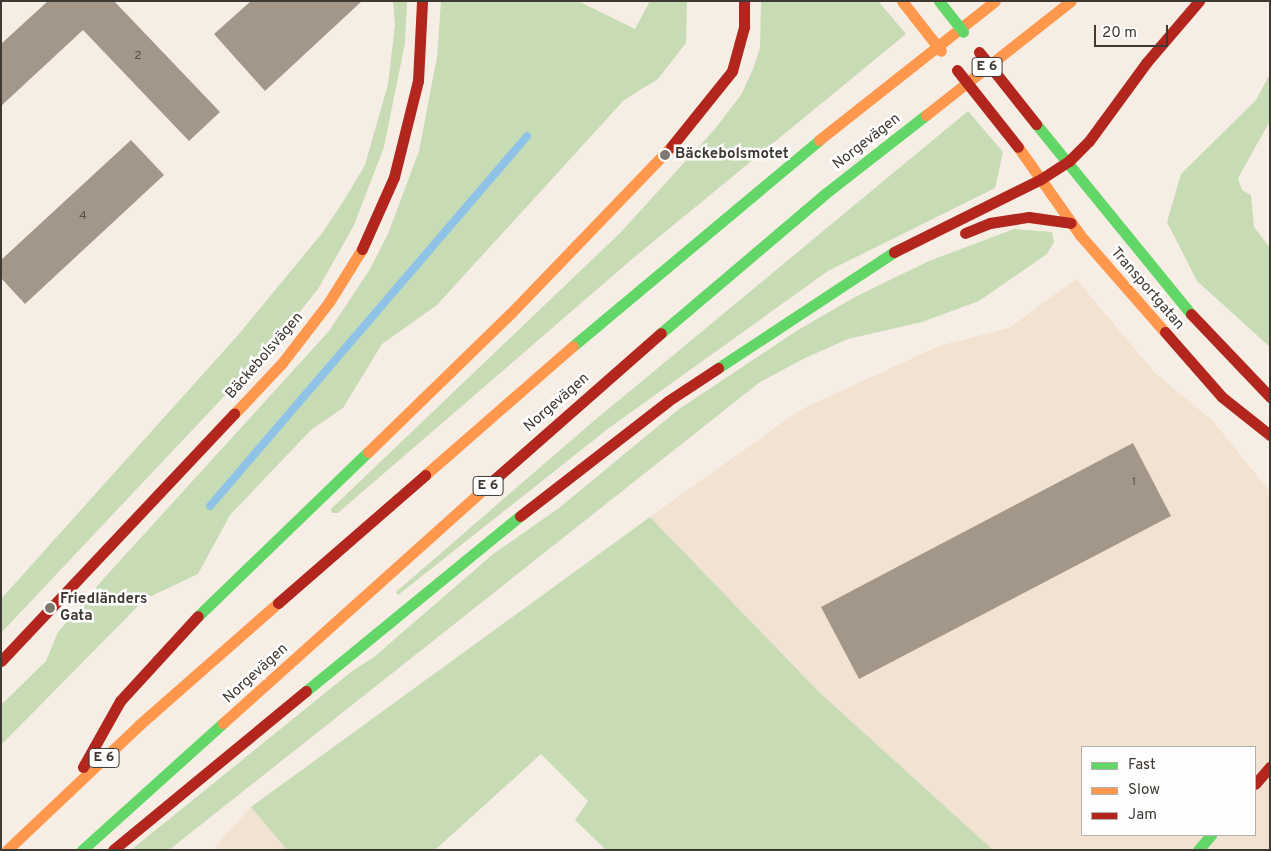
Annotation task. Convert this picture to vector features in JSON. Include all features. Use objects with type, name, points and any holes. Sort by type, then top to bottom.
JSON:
[{"type":"main road","name":"Bäckebolsvägen","points":[[1,661],[282,364],[329,302],[360,254],[394,177],[418,81],[422,1]]},
{"type":"main road","points":[[70,791],[120,702],[178,636],[511,313],[665,155],[732,71],[744,27],[744,1]]},
{"type":"main road","name":"Transportgatan","points":[[902,1],[1018,147],[1071,223],[1222,397],[1265,432],[1270,441]]},
{"type":"main road","name":"Transportgatan","points":[[939,1],[1036,124],[1070,161],[1212,339],[1270,397]]},
{"type":"main road","name":"Norgevägen","points":[[7,850],[139,726],[556,360],[815,143],[995,1]]},
{"type":"main road","name":"Norgevägen","points":[[82,850],[582,401],[826,193],[1071,1]]},
{"type":"main road","points":[[113,850],[559,484],[668,401],[894,252],[1041,179],[1070,161],[1090,141],[1146,62],[1199,1]]},
{"type":"main road","points":[[957,236],[990,222],[1015,218],[1052,218],[1071,223]]},
{"type":"main road","points":[[859,274],[941,243]]},
{"type":"main road","points":[[1256,783],[1270,767]]},
{"type":"main road","points":[[1198,850],[1210,836]]},
{"type":"shaded area","points":[[1076,279],[1155,373],[1213,421],[1270,492],[1270,850],[993,850],[819,692],[650,517],[800,410],[939,346],[1009,328]]},
{"type":"shaded area","points":[[251,807],[287,850],[212,850]]},
{"type":"green space","points":[[393,1],[407,1],[405,43],[384,147],[354,225],[318,289],[279,338],[1,633],[1,599],[239,334],[323,232],[346,197],[365,165],[388,84],[395,25]]},
{"type":"green space","points":[[441,1],[578,1],[635,29],[650,1],[687,1],[686,43],[658,79],[624,100],[437,305],[382,344],[343,408],[311,430],[230,515],[198,574],[145,599],[1,745],[1,705],[46,661],[58,632],[106,576],[329,331],[370,269],[388,234],[419,151],[437,57]]},
{"type":"green space","points":[[761,1],[878,1],[906,34],[631,260],[338,513],[332,513],[331,509],[620,233],[714,130],[741,95],[753,69],[760,48]]},
{"type":"green space","points":[[1270,74],[1270,121],[1238,178],[1242,190],[1251,195],[1254,227],[1270,248],[1270,347],[1197,281],[1167,222],[1181,174],[1256,100]]},
{"type":"green space","points":[[968,111],[1003,152],[995,188],[828,271],[609,428],[398,595],[396,592],[589,425]]},
{"type":"green space","points":[[1014,229],[1052,232],[1054,242],[1047,254],[979,301],[922,322],[848,339],[805,358],[760,382],[169,850],[131,850],[351,672],[374,657],[492,555],[559,508],[679,409],[798,330],[855,297],[929,261]]},
{"type":"green space","points":[[650,517],[819,692],[993,850],[606,850],[575,820],[588,801],[541,754],[435,850],[287,850],[251,807]]},
{"type":"building","points":[[48,1],[114,1],[220,112],[189,141],[83,30],[1,106],[1,44]]},
{"type":"building","points":[[251,1],[362,1],[265,91],[214,34]]},
{"type":"building","points":[[131,140],[164,175],[25,304],[1,278],[1,260]]},
{"type":"building","points":[[1133,443],[1171,516],[859,679],[821,607]]},
{"type":"waterway","points":[[210,506],[527,136]]},
{"type":"traffic: fast","points":[[939,1],[963,32]]},
{"type":"traffic: fast","points":[[661,333],[826,193],[926,115]]},
{"type":"traffic: fast","points":[[1036,124],[1191,314]]},
{"type":"traffic: fast","points":[[573,346],[819,140]]},
{"type":"traffic: fast","points":[[718,368],[894,252]]},
{"type":"traffic: fast","points":[[198,616],[368,452]]},
{"type":"traffic: fast","points":[[306,691],[520,516]]},
{"type":"traffic: fast","points":[[82,850],[223,723]]},
{"type":"traffic: fast","points":[[1198,850],[1210,836]]},
{"type":"traffic: slow","points":[[902,1],[941,51]]},
{"type":"traffic: slow","points":[[819,140],[995,1]]},
{"type":"traffic: slow","points":[[926,115],[1071,1]]},
{"type":"traffic: slow","points":[[368,452],[511,313],[671,147]]},
{"type":"traffic: slow","points":[[1018,147],[1080,235],[1165,332]]},
{"type":"traffic: slow","points":[[234,414],[282,363],[329,302],[362,249]]},
{"type":"traffic: slow","points":[[425,475],[573,346]]},
{"type":"traffic: slow","points":[[223,723],[488,485]]},
{"type":"traffic: slow","points":[[7,850],[139,725],[278,603]]},
{"type":"traffic: jam","points":[[362,249],[394,177],[418,81],[422,1]]},
{"type":"traffic: jam","points":[[671,147],[732,71],[744,27],[744,1]]},
{"type":"traffic: jam","points":[[894,252],[1041,179],[1069,161],[1089,141],[1146,63],[1199,1]]},
{"type":"traffic: jam","points":[[979,52],[1036,124]]},
{"type":"traffic: jam","points":[[957,70],[1018,147]]},
{"type":"traffic: jam","points":[[965,233],[990,223],[1029,217],[1071,223]]},
{"type":"traffic: jam","points":[[1191,314],[1270,397]]},
{"type":"traffic: jam","points":[[1165,332],[1222,397],[1270,435]]},
{"type":"traffic: jam","points":[[488,485],[661,333]]},
{"type":"traffic: jam","points":[[520,516],[668,401],[718,368]]},
{"type":"traffic: jam","points":[[1,661],[234,414]]},
{"type":"traffic: jam","points":[[278,603],[425,475]]},
{"type":"traffic: jam","points":[[83,767],[120,701],[198,616]]},
{"type":"traffic: jam","points":[[113,850],[306,691]]},
{"type":"traffic: jam","points":[[1256,783],[1270,767]]},
{"type":"place","name":"Bäckebolsmotet","points":[[665,155]]},
{"type":"place","name":"Friedländers Gata","points":[[50,608]]}]
